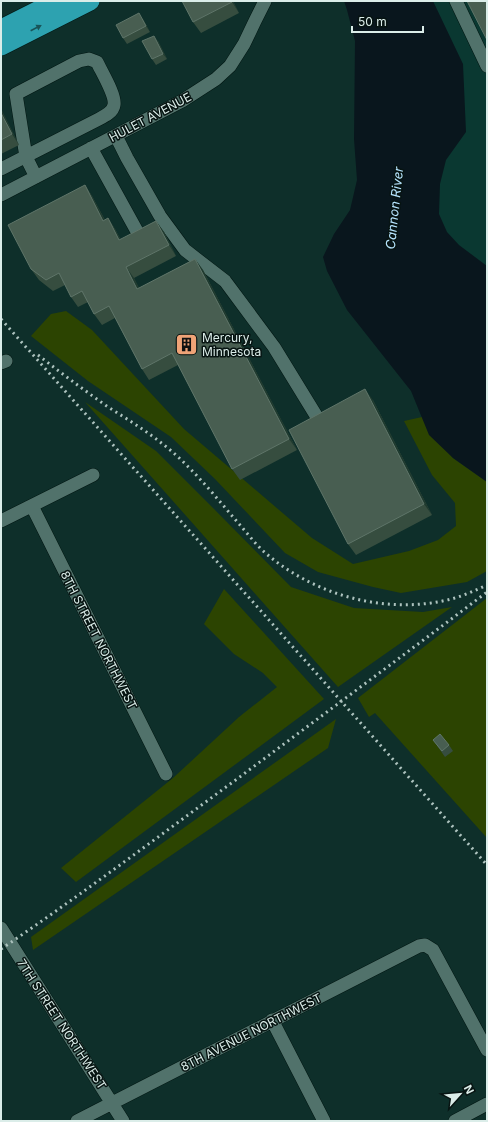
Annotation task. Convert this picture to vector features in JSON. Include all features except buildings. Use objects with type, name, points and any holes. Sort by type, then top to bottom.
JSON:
[{"type":"highway","points":[[1,29],[57,1]]},
{"type":"highway","points":[[1,46],[90,1]]},
{"type":"street","name":"HULET AVENUE","points":[[1,196],[182,101],[216,79],[230,66],[244,44],[265,1]]},
{"type":"street","points":[[456,1],[487,66]]},
{"type":"street","points":[[1,170],[26,157],[99,119],[109,114],[114,106],[114,97],[96,62],[90,59],[79,61],[16,94],[26,157],[36,177]]},
{"type":"street","points":[[99,119],[127,158],[160,216],[185,250],[225,281],[274,347],[320,422]]},
{"type":"street","points":[[91,148],[139,235]]},
{"type":"street","points":[[1,521],[93,475]]},
{"type":"street","name":"8TH STREET NORTHWEST","points":[[32,506],[166,774]]},
{"type":"street","name":"7TH STREET NORTHWEST","points":[[1,928],[123,1121]]},
{"type":"street","name":"8TH AVENUE NORTHWEST","points":[[77,1121],[419,946],[425,945],[434,950],[487,1050]]},
{"type":"street","points":[[272,1020],[324,1121]]},
{"type":"street","points":[[455,1121],[487,1104]]},
{"type":"shaded area","points":[[393,1],[487,1],[487,344],[435,297]]},
{"type":"green space","points":[[66,311],[92,330],[184,429],[312,538],[353,564],[409,551],[438,540],[456,526],[455,503],[432,475],[404,421],[422,417],[453,458],[487,482],[487,571],[467,582],[401,593],[318,572],[285,553],[215,479],[171,437],[88,381],[31,336],[51,314]]},
{"type":"green space","points":[[85,402],[156,451],[291,587],[354,608],[423,612],[452,607],[338,687]]},
{"type":"green space","points":[[224,589],[324,699],[76,882],[61,868],[173,778],[239,717],[277,687],[263,673],[234,654],[204,624]]},
{"type":"green space","points":[[487,598],[487,838],[375,713],[369,717],[358,698]]},
{"type":"green space","points":[[336,719],[328,748],[33,950],[31,937]]},
{"type":"water","name":"Cannon River","points":[[344,1],[433,1],[463,64],[466,132],[446,160],[440,184],[439,214],[447,232],[459,245],[487,266],[487,482],[453,458],[429,435],[411,391],[347,310],[327,271],[323,257],[334,234],[350,210],[357,180],[354,139],[355,41]]},
{"type":"railway","points":[[1,319],[487,865]]},
{"type":"railway","points":[[38,355],[99,401],[161,442],[202,481],[262,550],[281,565],[303,578],[325,589],[349,597],[398,605],[423,604],[447,600],[462,596],[487,585]]},
{"type":"railway","points":[[1,949],[61,908],[149,844],[487,592]]},
{"type":"place","name":"Mercury, Minnesota","points":[[186,344]]}]
